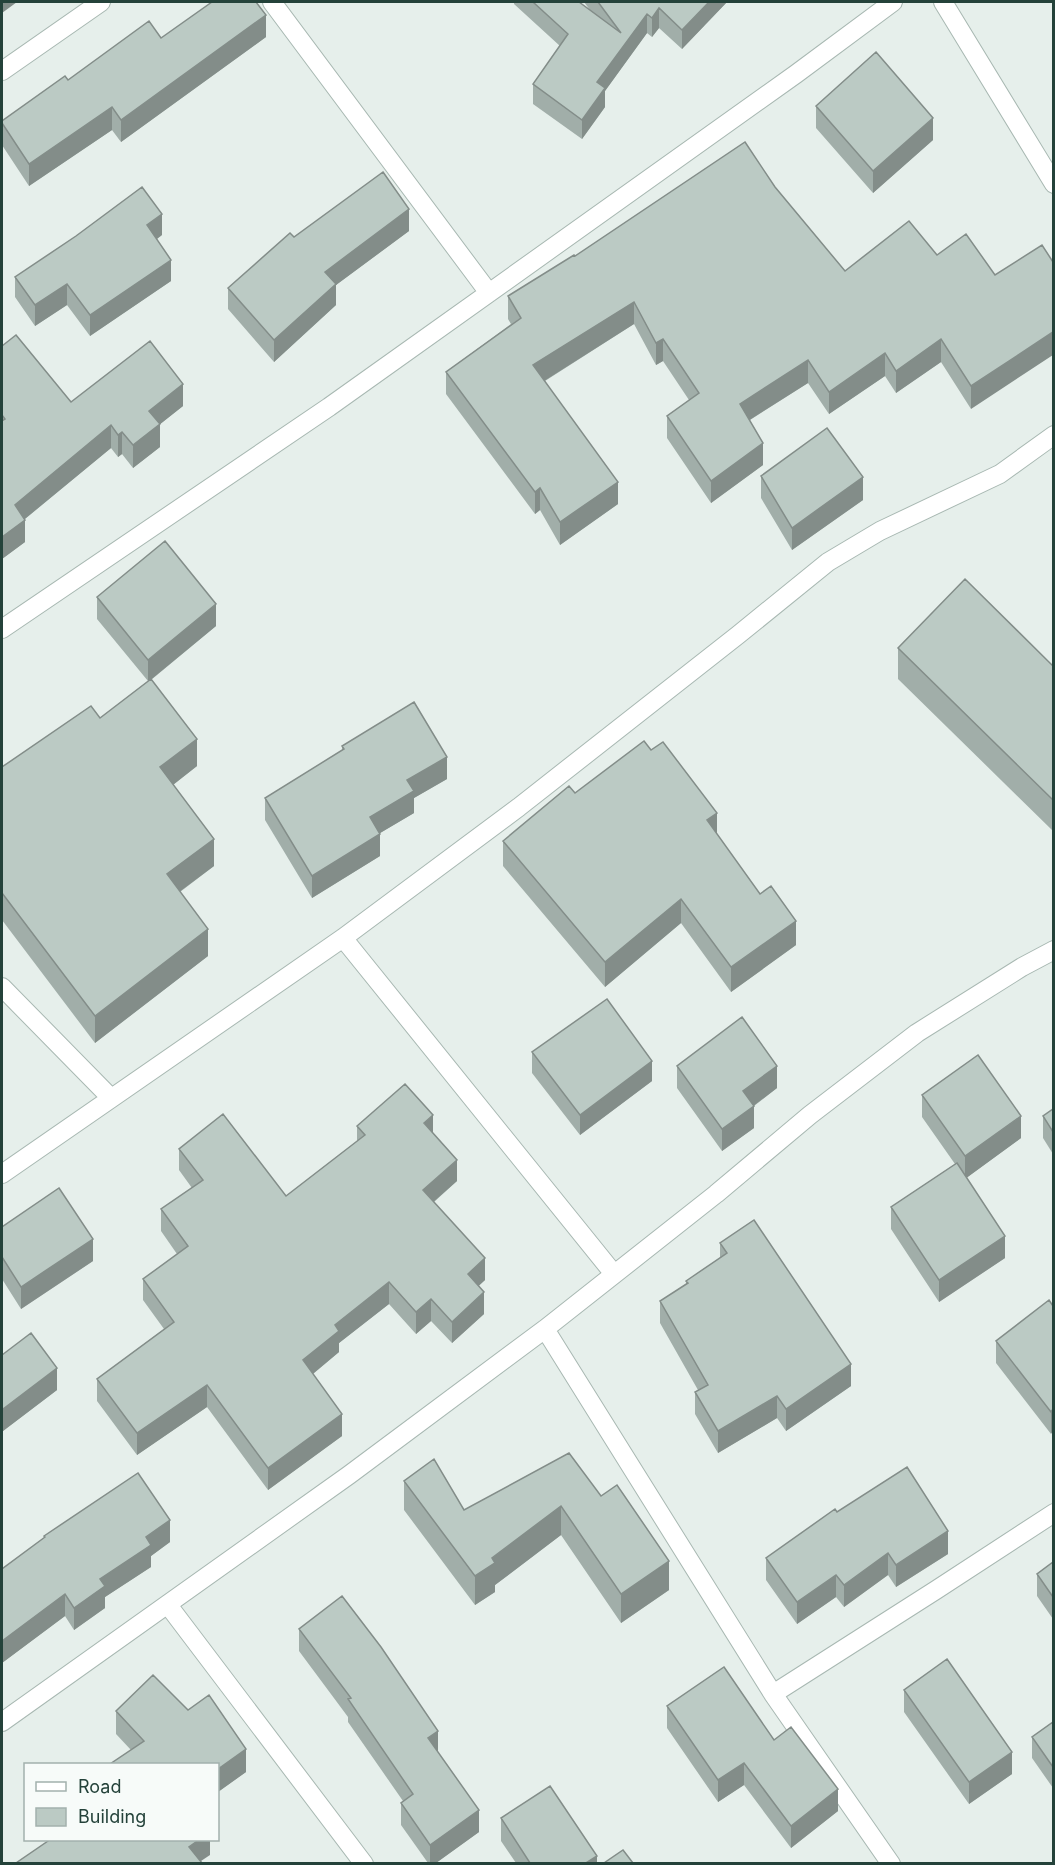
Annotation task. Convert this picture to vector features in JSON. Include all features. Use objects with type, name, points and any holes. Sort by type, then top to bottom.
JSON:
[{"type":"street","points":[[2,71],[101,2]]},
{"type":"street","points":[[272,2],[489,293]]},
{"type":"street","points":[[2,629],[329,407],[796,74],[893,2]]},
{"type":"street","points":[[943,2],[1053,184]]},
{"type":"street","points":[[2,1174],[344,938],[519,807],[828,562],[880,531],[1000,474],[1053,435]]},
{"type":"street","points":[[344,938],[614,1274]]},
{"type":"street","points":[[2,1722],[349,1475],[545,1329],[716,1194],[810,1114],[917,1033],[1053,950]]},
{"type":"street","points":[[2,987],[111,1098]]},
{"type":"street","points":[[545,1329],[773,1694],[891,1863]]},
{"type":"street","points":[[773,1694],[1053,1513]]},
{"type":"street","points":[[168,1605],[364,1863]]},
{"type":"building","points":[[212,2],[256,2],[266,15],[121,120],[112,107],[29,164],[2,121],[65,76],[68,80],[149,21],[161,38]]},
{"type":"building","points":[[533,2],[579,2],[621,33],[598,2],[709,2],[682,30],[659,8],[652,18],[647,14],[597,82],[605,88],[582,120],[533,84],[568,34]]},
{"type":"building","points":[[876,52],[933,118],[873,171],[816,106]]},
{"type":"building","points":[[745,142],[775,187],[845,271],[909,221],[937,255],[966,234],[995,275],[1042,245],[1053,262],[1053,332],[971,386],[941,339],[896,371],[885,353],[829,392],[808,360],[740,404],[763,443],[711,481],[667,416],[699,393],[663,339],[656,343],[634,302],[533,365],[618,482],[560,522],[540,488],[535,492],[446,372],[521,318],[508,296],[575,256]]},
{"type":"building","points":[[383,172],[409,209],[325,272],[336,284],[274,340],[228,288],[290,233],[294,237]]},
{"type":"building","points":[[142,187],[162,214],[147,225],[171,260],[90,315],[67,284],[35,305],[15,277],[76,236]]},
{"type":"building","points":[[16,335],[71,402],[150,341],[183,384],[149,411],[160,424],[133,445],[122,432],[118,435],[111,425],[15,505],[25,520],[2,537],[2,421],[5,419],[2,415],[2,346]]},
{"type":"building","points":[[827,428],[863,477],[792,528],[761,476]]},
{"type":"building","points":[[165,541],[216,604],[148,660],[97,597]]},
{"type":"building","points":[[965,579],[1053,666],[1052,799],[898,648]]},
{"type":"building","points":[[151,679],[197,739],[160,767],[214,839],[167,874],[208,929],[95,1016],[2,893],[2,767],[91,706],[100,718]]},
{"type":"building","points":[[414,702],[447,757],[407,780],[414,791],[370,817],[380,834],[312,876],[265,798],[344,749],[342,746]]},
{"type":"building","points":[[644,741],[651,750],[663,742],[717,813],[707,820],[760,894],[771,886],[796,921],[731,967],[681,899],[605,962],[503,841],[569,786],[575,793]]},
{"type":"building","points":[[607,999],[652,1061],[580,1115],[532,1052]]},
{"type":"building","points":[[742,1017],[777,1066],[743,1091],[754,1106],[722,1129],[677,1066]]},
{"type":"building","points":[[978,1055],[1021,1116],[965,1156],[922,1095]]},
{"type":"building","points":[[405,1084],[433,1115],[424,1123],[457,1160],[423,1190],[485,1258],[468,1274],[484,1292],[452,1322],[431,1299],[416,1312],[389,1282],[335,1325],[339,1331],[303,1360],[342,1414],[268,1468],[207,1385],[137,1433],[97,1379],[174,1322],[143,1279],[188,1246],[161,1209],[203,1180],[179,1149],[223,1114],[286,1196],[365,1135],[357,1126]]},
{"type":"building","points":[[1053,1109],[1053,1132],[1043,1116]]},
{"type":"building","points":[[957,1163],[1005,1236],[939,1280],[891,1207]]},
{"type":"building","points":[[59,1188],[93,1239],[21,1287],[2,1257],[2,1227]]},
{"type":"building","points":[[754,1220],[851,1364],[786,1409],[777,1396],[718,1431],[695,1392],[708,1385],[660,1301],[727,1253],[720,1243]]},
{"type":"building","points":[[1049,1300],[1053,1306],[1053,1409],[1051,1412],[996,1341]]},
{"type":"building","points":[[31,1333],[57,1368],[3,1409],[2,1355]]},
{"type":"building","points":[[569,1453],[601,1496],[617,1485],[669,1561],[621,1594],[561,1506],[492,1558],[495,1563],[475,1576],[404,1481],[434,1459],[464,1510]]},
{"type":"building","points":[[907,1467],[948,1531],[896,1565],[888,1553],[844,1585],[836,1575],[797,1602],[766,1558],[835,1509],[837,1512]]},
{"type":"building","points":[[138,1473],[170,1520],[146,1537],[151,1545],[100,1579],[105,1586],[74,1608],[65,1594],[2,1641],[2,1569],[44,1536]]},
{"type":"building","points":[[1053,1562],[1053,1597],[1037,1574]]},
{"type":"building","points":[[342,1596],[381,1647],[438,1731],[428,1738],[479,1810],[430,1845],[401,1803],[413,1794],[348,1699],[351,1698],[299,1629]]},
{"type":"building","points":[[947,1659],[1012,1752],[969,1782],[904,1690]]},
{"type":"building","points":[[724,1667],[774,1740],[791,1727],[838,1789],[791,1826],[744,1763],[718,1780],[667,1706]]},
{"type":"building","points":[[153,1675],[188,1710],[209,1695],[246,1749],[219,1768],[219,1763],[111,1763],[144,1741],[116,1711]]},
{"type":"building","points":[[1053,1722],[1053,1767],[1032,1737]]},
{"type":"building","points":[[550,1786],[597,1856],[586,1863],[530,1863],[501,1818]]},
{"type":"building","points":[[48,1841],[197,1841],[189,1847],[202,1863],[16,1863]]},
{"type":"building","points":[[623,1850],[633,1863],[604,1863]]}]
